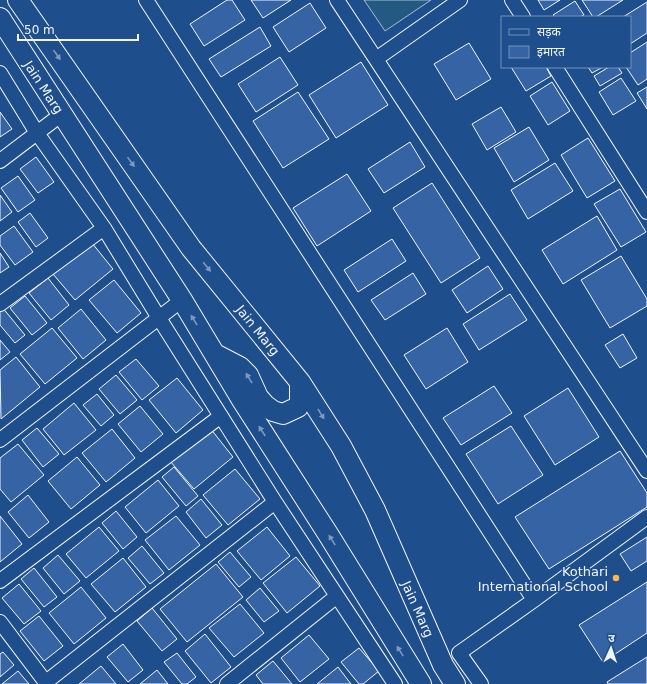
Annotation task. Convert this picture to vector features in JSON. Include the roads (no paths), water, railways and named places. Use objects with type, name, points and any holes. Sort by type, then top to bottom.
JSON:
[{"type":"street","name":"Jain Marg","points":[[18,0],[191,248],[300,382],[341,446],[374,510],[443,665],[455,684]]},
{"type":"street","points":[[146,0],[534,600]]},
{"type":"street","points":[[337,0],[647,471]]},
{"type":"street","points":[[376,59],[460,0]]},
{"type":"street","points":[[512,0],[522,16]]},
{"type":"street","name":"Jain Marg","points":[[0,18],[182,300],[242,400],[332,540],[421,684]]},
{"type":"street","points":[[556,68],[647,212]]},
{"type":"street","points":[[0,72],[37,133],[104,228],[275,502],[395,684]]},
{"type":"street","points":[[0,161],[62,114]]},
{"type":"street","points":[[0,304],[104,228]]},
{"type":"street","points":[[0,440],[182,300]]},
{"type":"street","points":[[215,354],[248,374],[258,397],[265,406],[273,412],[284,414],[298,407],[300,401],[300,382]]},
{"type":"street","points":[[0,581],[221,416]]},
{"type":"street","points":[[0,622],[47,683],[275,502]]},
{"type":"street","points":[[481,684],[459,653],[534,600],[647,516]]},
{"type":"street","points":[[227,684],[337,596]]},
{"type":"place","name":"Kothari International School","points":[[616,578]]}]
